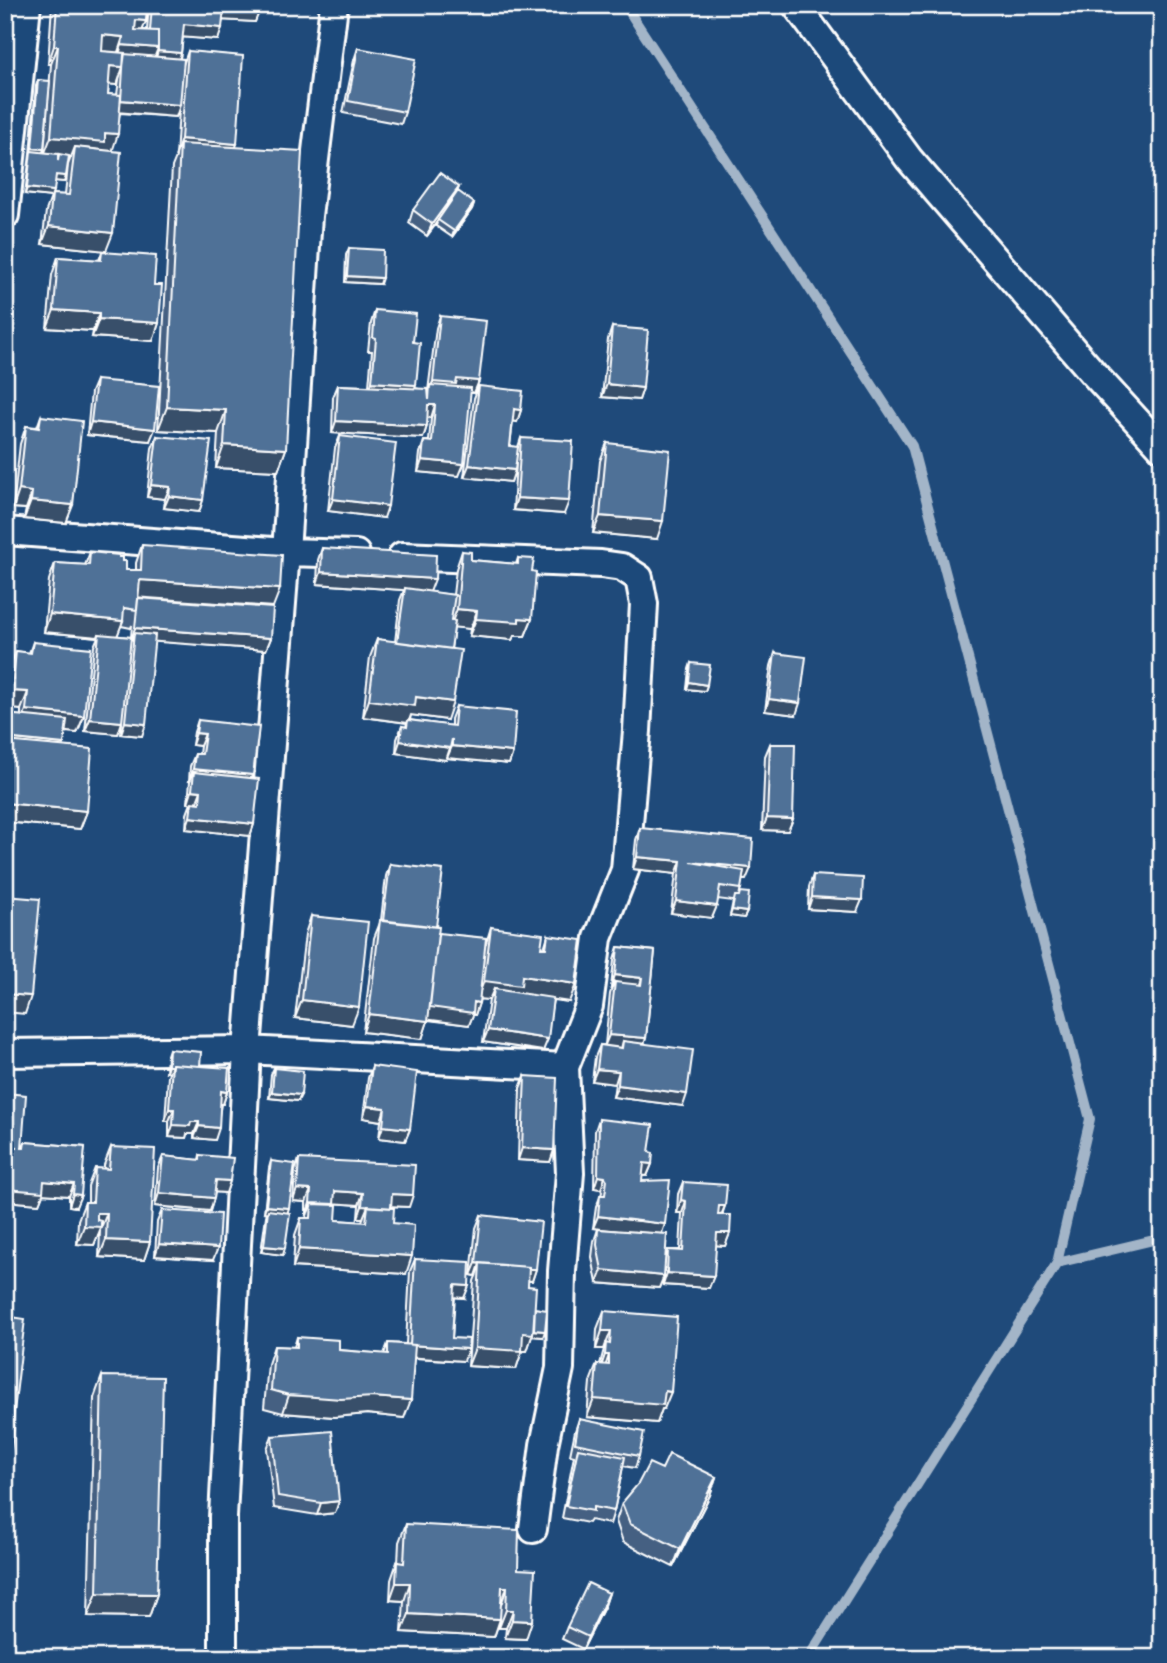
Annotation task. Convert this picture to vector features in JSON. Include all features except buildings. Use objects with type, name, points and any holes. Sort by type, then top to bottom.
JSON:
[{"type":"street","points":[[5,215],[27,5]]},
{"type":"street","points":[[223,1658],[223,1517],[247,1050],[286,552],[308,216],[334,5]]},
{"type":"street","points":[[796,5],[909,159],[1094,374],[1162,448]]},
{"type":"street","points":[[5,531],[286,552],[601,564],[622,567],[639,578],[644,604],[625,870],[598,938],[589,1006],[565,1067],[570,1172],[562,1271],[560,1368],[544,1445],[533,1529]]},
{"type":"street","points":[[5,1053],[247,1050],[565,1067]]},
{"type":"waterway","points":[[625,5],[912,446],[1090,1119],[1057,1263]]},
{"type":"waterway","points":[[808,1658],[1057,1263],[1162,1238]]}]
